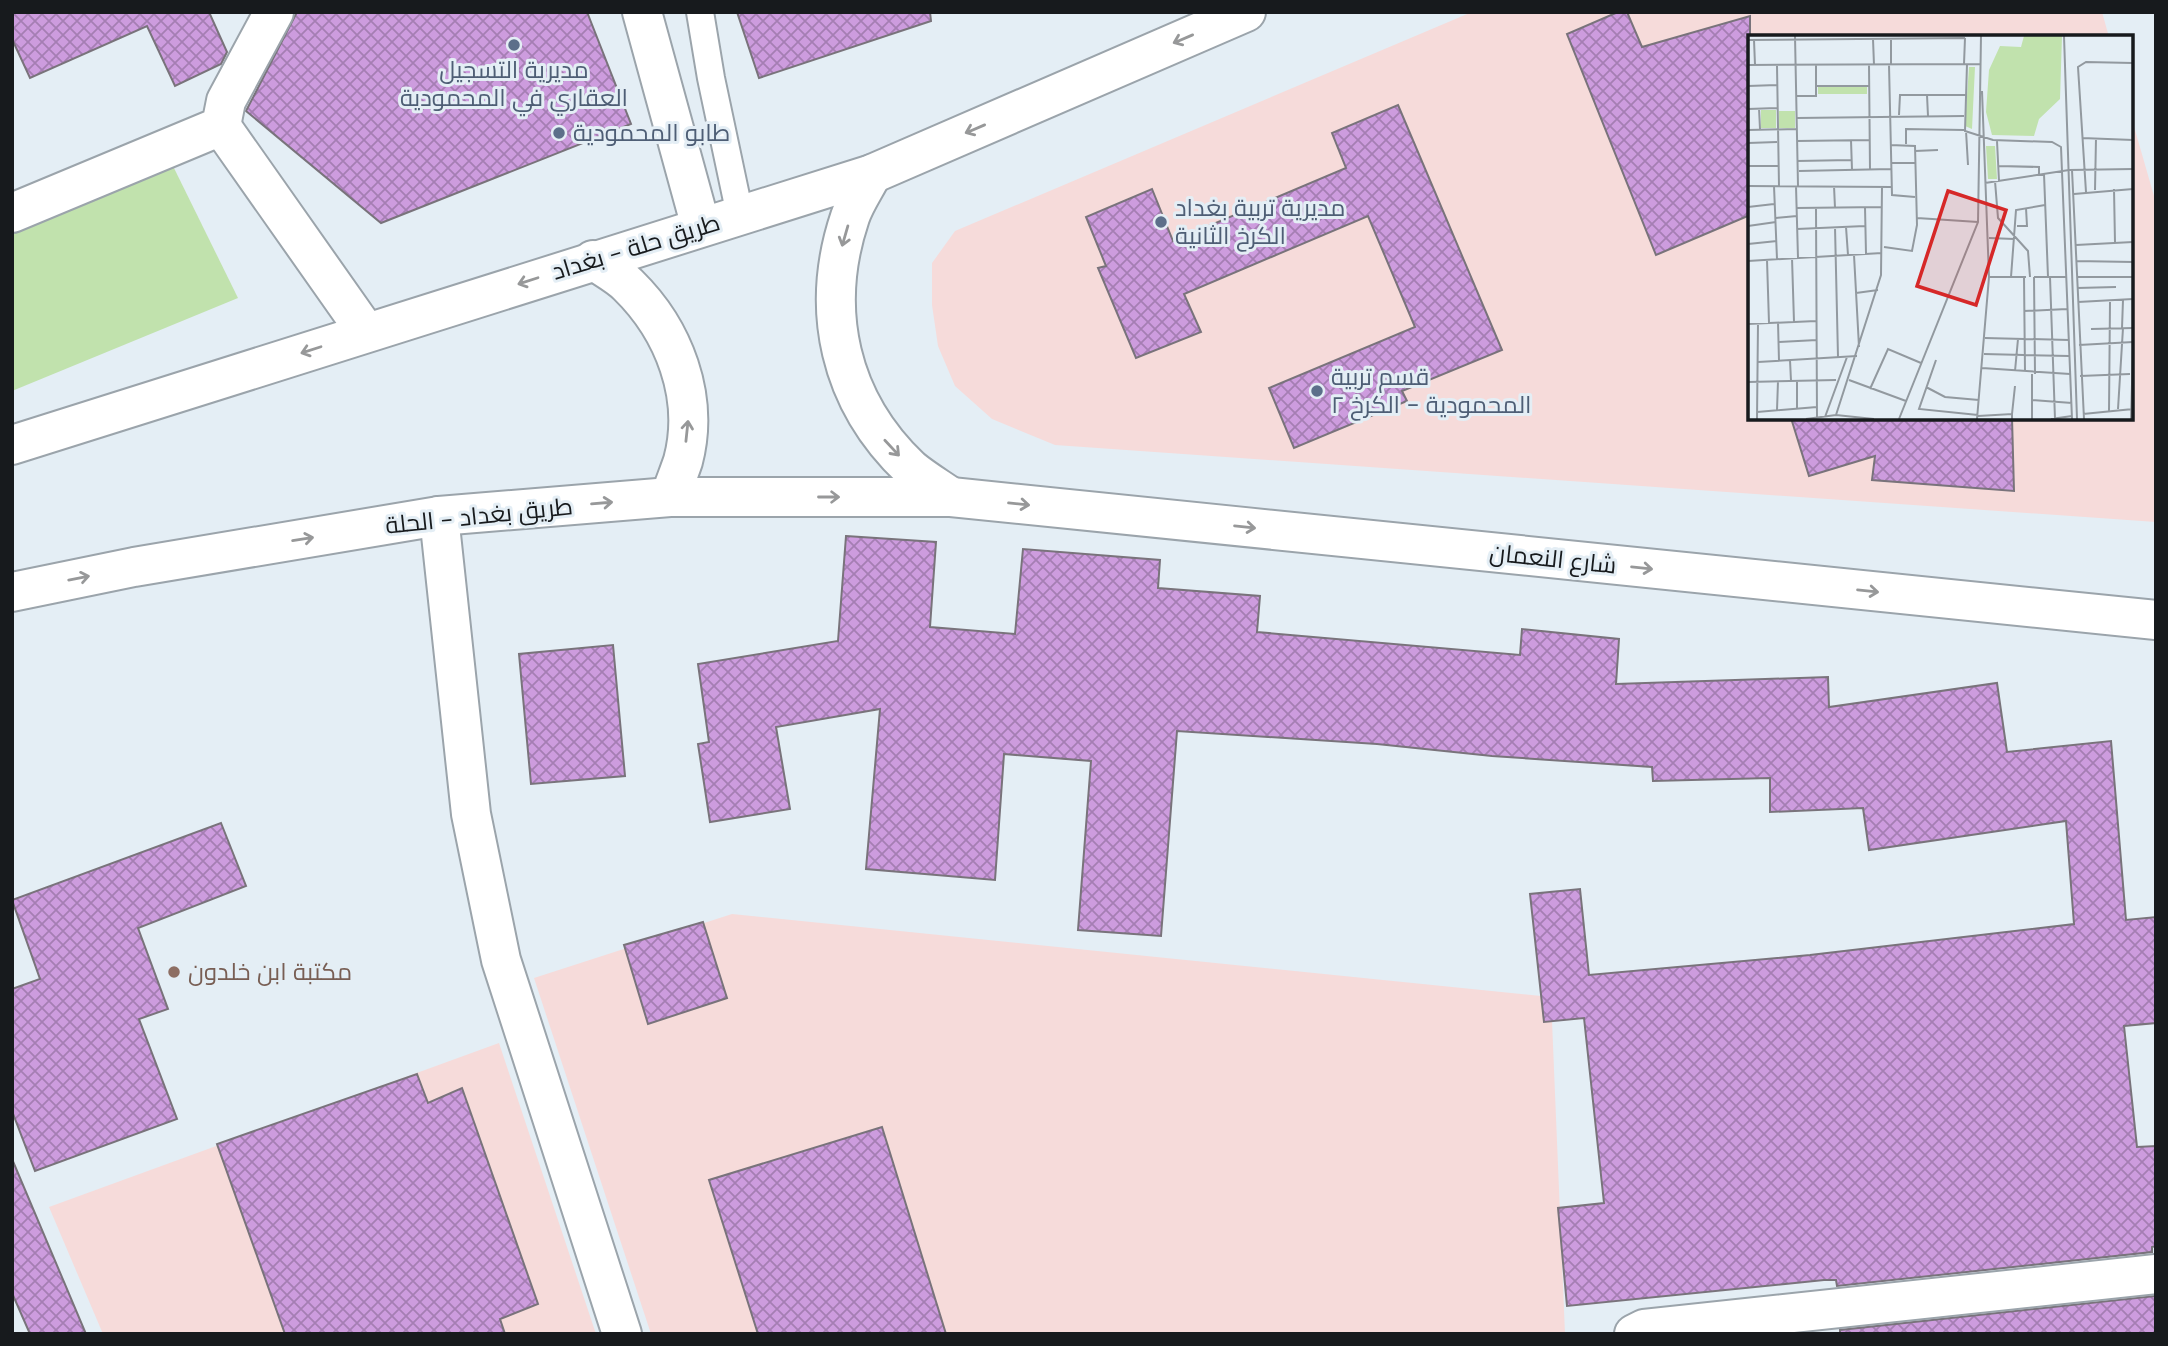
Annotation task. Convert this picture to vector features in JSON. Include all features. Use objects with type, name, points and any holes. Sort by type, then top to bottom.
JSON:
[{"type":"main road","points":[[274,12],[226,101],[221,126],[366,332]]},
{"type":"main road","points":[[642,12],[701,227]]},
{"type":"main road","name":"طريق حلة - بغداد","points":[[12,445],[872,174],[1246,12]]},
{"type":"main road","points":[[12,213],[221,126]]},
{"type":"main road","points":[[872,174],[851,214],[838,260],[835,306],[841,352],[856,396],[881,436],[913,470],[951,497]]},
{"type":"main road","points":[[593,260],[625,283],[652,311],[672,345],[684,382],[688,421],[683,460],[670,497]]},
{"type":"main road","name":"طريق بغداد - الحلة","points":[[12,592],[134,567],[439,516],[670,497],[951,497]]},
{"type":"main road","name":"شارع النعمان","points":[[951,497],[2156,620]]},
{"type":"main road","points":[[439,516],[471,814],[501,960],[622,1334]]},
{"type":"main road","points":[[1634,1334],[1644,1329],[1753,1326],[2156,1274]]},
{"type":"lane","points":[[700,12],[740,215]]},
{"type":"shaded area","points":[[1472,12],[2102,12],[2108,35],[1748,35],[1748,420],[2133,420],[2133,123],[2156,203],[2156,522],[1055,445],[992,419],[955,386],[938,346],[932,305],[932,263],[955,231]]},
{"type":"shaded area","points":[[732,914],[1551,997],[1565,1334],[651,1334],[534,978]]},
{"type":"shaded area","points":[[499,1043],[596,1334],[103,1334],[49,1207]]},
{"type":"green space","points":[[171,162],[238,298],[12,391],[12,230]]},
{"type":"building","points":[[12,12],[209,12],[227,52],[221,64],[175,86],[147,26],[30,78],[12,39]]},
{"type":"building","points":[[297,12],[587,12],[631,124],[381,223],[246,111]]},
{"type":"building","points":[[737,12],[930,12],[931,21],[759,78]]},
{"type":"building","points":[[1618,12],[1627,12],[1642,47],[1750,16],[1748,216],[1656,255],[1567,34]]},
{"type":"building","points":[[1398,105],[1502,350],[1402,391],[1407,401],[1294,448],[1269,388],[1415,327],[1368,216],[1184,294],[1201,332],[1136,358],[1098,268],[1106,266],[1086,217],[1152,189],[1173,241],[1346,168],[1332,133]]},
{"type":"building","points":[[1792,420],[2012,420],[2014,491],[1872,480],[1875,456],[1809,476]]},
{"type":"building","points":[[846,536],[936,542],[930,627],[1015,634],[1023,549],[1160,560],[1158,588],[1260,596],[1257,632],[1520,655],[1522,629],[1619,639],[1616,684],[1828,677],[1829,707],[1997,683],[2007,752],[2111,741],[2126,920],[2156,917],[2156,1023],[2124,1026],[2137,1147],[2156,1146],[2156,1246],[2152,1247],[2152,1252],[1837,1286],[1836,1280],[1824,1280],[1567,1306],[1558,1208],[1604,1203],[1584,1018],[1544,1022],[1530,894],[1580,889],[1589,975],[1810,955],[2074,924],[2066,821],[1869,850],[1863,808],[1770,812],[1770,778],[1653,781],[1652,767],[1492,756],[1377,744],[1177,731],[1161,936],[1078,930],[1091,761],[1004,754],[995,880],[866,869],[880,709],[776,727],[790,809],[710,822],[698,744],[709,742],[698,664],[838,641]]},
{"type":"building","points":[[613,645],[625,776],[531,784],[519,654]]},
{"type":"building","points":[[221,823],[246,886],[138,928],[168,1009],[139,1019],[177,1119],[35,1171],[12,1111],[12,989],[40,979],[12,900]]},
{"type":"building","points":[[703,922],[727,998],[648,1024],[624,945]]},
{"type":"building","points":[[417,1074],[428,1103],[462,1088],[538,1304],[500,1319],[505,1334],[285,1334],[217,1144]]},
{"type":"building","points":[[882,1127],[946,1334],[758,1334],[709,1180]]},
{"type":"building","points":[[12,1159],[86,1334],[30,1334],[12,1293]]},
{"type":"building","points":[[2155,1296],[2156,1334],[1840,1334],[1840,1330]]},
{"type":"place","name":"مديرية التسجيل العقاري في المحمودية","points":[[514,45]]},
{"type":"place","name":"طابو المحمودية","points":[[559,133]]},
{"type":"place","name":"مديرية تربية بغداد الكرخ الثانية","points":[[1161,222]]},
{"type":"place","name":"قسم تربية المحمودية - الكرخ ٢","points":[[1317,391]]},
{"type":"place","name":"مكتبة ابن خلدون","points":[[174,972]]}]
